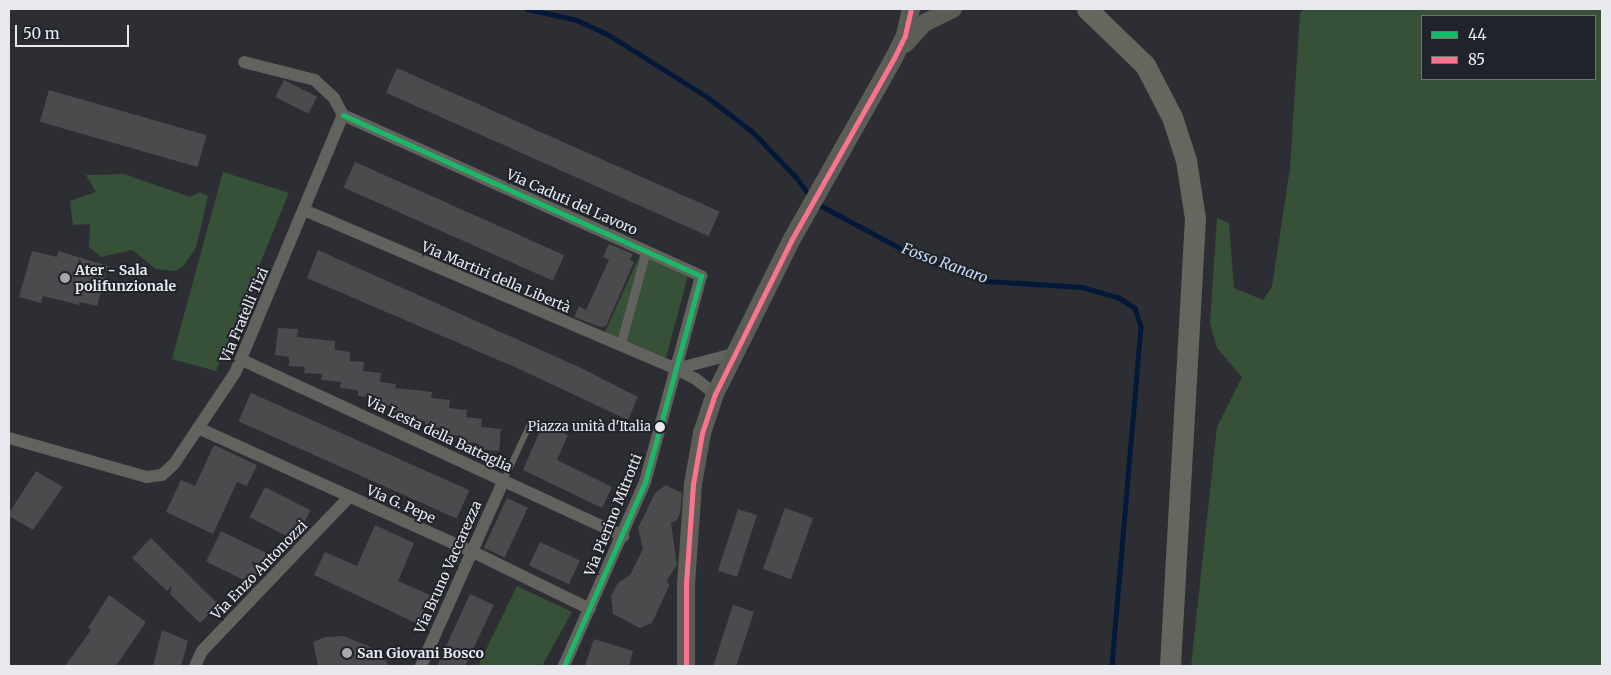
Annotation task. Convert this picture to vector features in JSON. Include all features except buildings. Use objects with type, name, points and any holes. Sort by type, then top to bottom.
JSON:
[{"type":"highway","points":[[1088,12],[1145,65],[1172,117],[1186,160],[1195,218],[1170,666]]},
{"type":"main road","points":[[686,666],[686,584],[693,484],[702,433],[715,394],[732,354],[792,239],[894,58],[905,35],[911,9]]},
{"type":"main road","points":[[894,58],[924,23],[952,9],[957,9]]},
{"type":"street","points":[[244,62],[315,80],[334,98],[343,115]]},
{"type":"street","name":"Via Fratelli Tizi","points":[[9,438],[147,477],[162,475],[174,464],[242,360],[343,115]]},
{"type":"street","name":"Via Caduti del Lavoro","points":[[343,115],[701,276],[676,370]]},
{"type":"street","name":"Via Martiri della Libertà","points":[[304,210],[676,370]]},
{"type":"street","points":[[620,346],[646,251]]},
{"type":"street","points":[[676,370],[732,354]]},
{"type":"street","name":"Via Lesta della Battaglia","points":[[242,360],[623,536]]},
{"type":"street","points":[[676,370],[696,379],[715,394]]},
{"type":"street","name":"Via Pierino Mitrotti","points":[[564,666],[623,536],[645,482],[676,370]]},
{"type":"street","name":"Via G. Pepe","points":[[198,428],[471,551],[590,609]]},
{"type":"street","name":"Via Bruno Vaccarezza","points":[[420,666],[504,480]]},
{"type":"street","name":"Via Enzo Antonozzi","points":[[195,666],[202,651],[350,497]]},
{"type":"lane","points":[[504,480],[530,422]]},
{"type":"green space","points":[[1305,9],[1602,9],[1602,666],[1191,666],[1217,427],[1242,377],[1217,348],[1210,323],[1217,218],[1229,223],[1234,288],[1263,300],[1272,287],[1290,168],[1300,13]]},
{"type":"green space","points":[[223,172],[289,193],[216,371],[172,359]]},
{"type":"green space","points":[[124,174],[190,197],[200,192],[208,196],[196,248],[183,266],[175,271],[156,269],[132,250],[101,257],[89,247],[90,224],[73,225],[70,201],[96,192],[86,175]]},
{"type":"green space","points":[[640,255],[688,275],[666,358],[605,332]]},
{"type":"green space","points":[[517,586],[572,612],[542,666],[478,666]]},
{"type":"waterway","name":"Fosso Ranaro","points":[[527,9],[577,20],[609,35],[706,96],[752,131],[796,177],[811,198]]},
{"type":"waterway","name":"Fosso Ranaro","points":[[816,203],[911,254],[986,281],[1082,287],[1118,297],[1135,308],[1141,327],[1112,666]]},
{"type":"transit line","name":"85","points":[[686,666],[686,584],[693,484],[702,433],[715,394],[792,239],[894,58],[905,35],[911,9]]},
{"type":"transit line","name":"44","points":[[343,115],[701,276],[645,482],[564,666]]},
{"type":"place","name":"Ater - Sala polifunzionale","points":[[65,278]]},
{"type":"place","name":"Piazza unità d'Italia","points":[[660,427]]},
{"type":"place","name":"San Giovani Bosco","points":[[347,653]]}]
